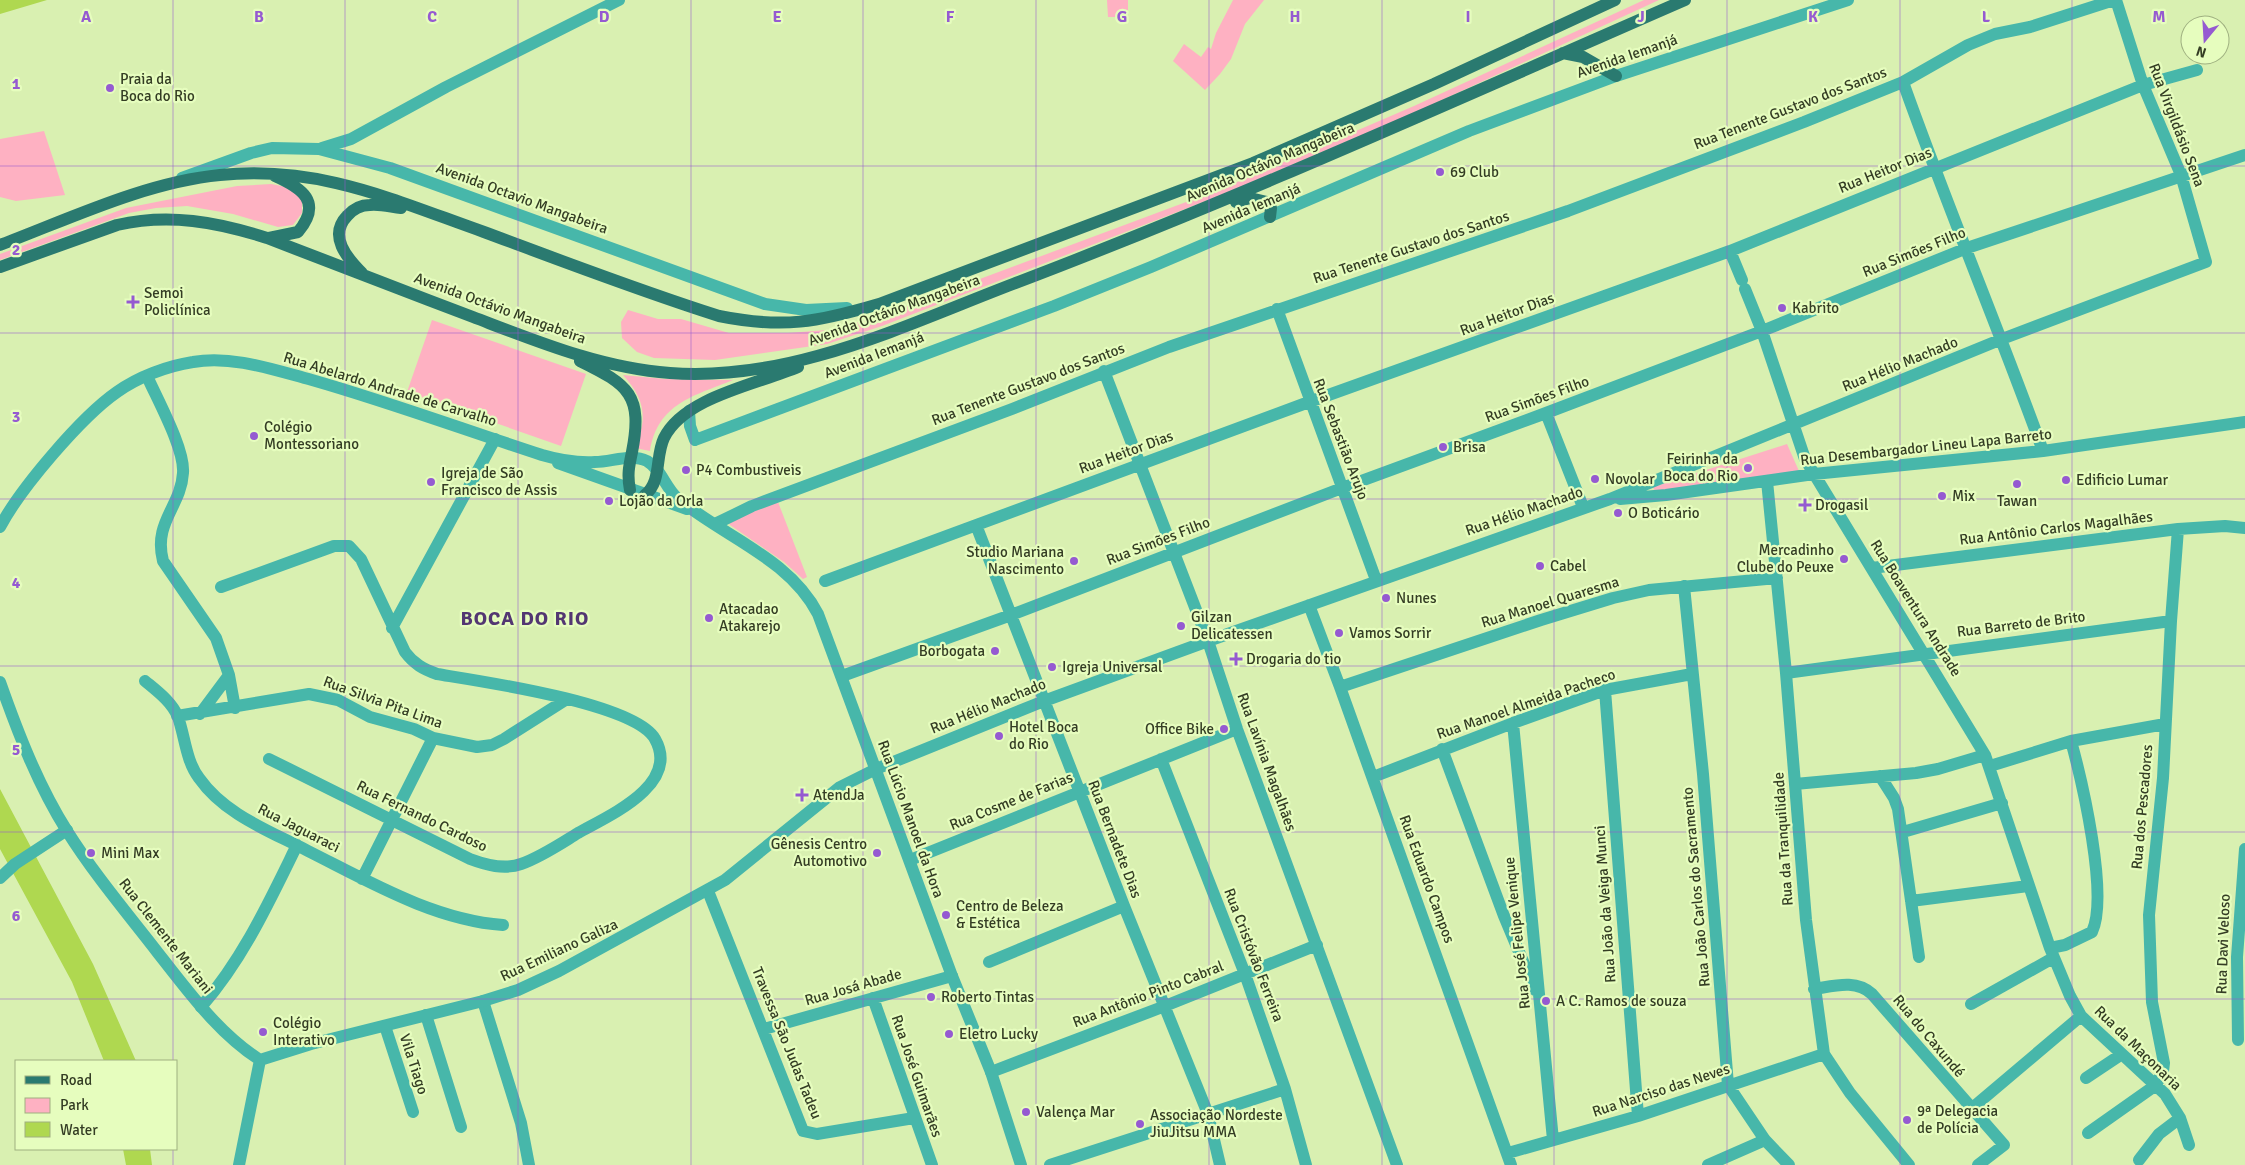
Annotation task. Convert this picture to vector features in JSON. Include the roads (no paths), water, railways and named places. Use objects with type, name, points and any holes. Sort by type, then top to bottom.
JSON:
[{"type":"main road","name":"Avenida Octávio Mangabeira","points":[[0,245],[112,202],[155,189],[218,175],[268,172],[344,183],[690,307],[727,318],[768,324],[796,324],[833,317],[879,304],[1253,163],[1434,84],[1615,0]]},
{"type":"main road","name":"Avenida Octávio Mangabeira","points":[[0,267],[118,224],[137,220],[177,219],[210,223],[267,238],[541,343],[618,365],[654,372],[683,374],[764,368],[835,351],[1198,212],[1685,0]]},
{"type":"main road","points":[[1563,53],[1583,57],[1616,76]]},
{"type":"main road","points":[[267,238],[281,237],[298,232],[306,220],[310,203],[302,190],[268,172]]},
{"type":"main road","points":[[1198,212],[1214,210],[1250,198],[1267,202],[1270,208],[1270,218]]},
{"type":"main road","points":[[364,275],[344,254],[340,244],[340,227],[350,213],[357,208],[370,205],[424,211]]},
{"type":"main road","points":[[541,343],[613,378],[630,395],[636,406],[637,418],[627,475],[630,490]]},
{"type":"main road","points":[[645,495],[653,486],[664,439],[671,428],[689,411],[706,401],[775,376],[835,351]]},
{"type":"street","points":[[319,149],[351,139],[446,87],[619,0]]},
{"type":"street","name":"Avenida Iemanjá","points":[[689,411],[690,426],[695,440],[1054,306],[1270,218],[1429,147],[1616,76],[1848,0]]},
{"type":"street","name":"Rua Tenente Gustavo dos Santos","points":[[715,524],[752,506],[1012,409],[1104,371],[1277,309],[1568,211],[1804,122],[1903,82],[1968,45],[1995,34],[2030,27],[2115,0]]},
{"type":"street","name":"Rua Virgildásio Sena","points":[[2115,0],[2143,86],[2181,175],[2206,262]]},
{"type":"street","name":"Rua Heitor Dias","points":[[825,582],[1309,402],[1730,251],[1933,167],[2143,86],[2197,70]]},
{"type":"street","points":[[1903,82],[1933,167],[1967,248],[2043,451]]},
{"type":"street","name":"Avenida Octavio Mangabeira","points":[[155,189],[210,167],[265,149],[294,147],[319,149],[390,168],[765,304],[786,308],[832,310],[879,304]]},
{"type":"street","name":"Rua Simões Filho","points":[[842,676],[1011,615],[1342,488],[1762,331],[1967,248],[2245,155]]},
{"type":"street","name":"Rua Boaventura Andrade","points":[[1730,251],[1762,331],[1793,425],[1814,474],[1926,653],[1988,760],[2051,953]]},
{"type":"street","name":"Rua Hélio Machado","points":[[876,769],[1044,701],[1208,640],[1610,499],[2002,339],[2206,262]]},
{"type":"street","name":"Rua Sebastião Arujo","points":[[1277,309],[1309,402],[1376,580]]},
{"type":"street","name":"Rua Abelardo Andrade de Carvalho","points":[[147,376],[193,362],[232,361],[282,372],[386,402],[546,456],[583,462],[631,457],[642,459],[657,469],[671,492],[715,524]]},
{"type":"street","name":"Rua Lavínia Magalhães","points":[[1104,371],[1142,464],[1208,640],[1237,729],[1397,1165]]},
{"type":"street","points":[[0,527],[48,462],[93,412],[117,392],[147,376],[177,444],[184,472],[181,485],[161,532],[159,546],[163,561],[216,638],[229,675],[236,708]]},
{"type":"street","points":[[1546,413],[1584,507]]},
{"type":"street","name":"Rua Desembargador Lineu Lapa Barreto","points":[[1610,499],[1666,496],[1814,474],[2043,451],[2245,422]]},
{"type":"street","points":[[392,628],[495,439]]},
{"type":"street","name":"Rua Abelardo Andrade de Carvalho","points":[[546,456],[567,468],[701,514]]},
{"type":"street","name":"Rua da Tranquilidade","points":[[1767,481],[1786,674],[1806,920],[1824,1054],[1850,1093],[1909,1165]]},
{"type":"street","name":"Rua Lúcio Manoel da Hora","points":[[715,524],[762,555],[804,590],[818,614],[952,976],[991,1072],[1021,1165]]},
{"type":"street","name":"Rua Bernadete Dias","points":[[976,525],[1124,906],[1208,1114],[1220,1165]]},
{"type":"street","name":"Rua Antônio Carlos Magalhães","points":[[1872,568],[2178,530],[2225,526],[2245,528]]},
{"type":"street","name":"Rua dos Pescadores","points":[[2156,1085],[2163,1072],[2164,1063],[2152,1002],[2149,915],[2163,787],[2171,621],[2178,530]]},
{"type":"street","name":"Rua Fernando Cardoso","points":[[221,587],[334,546],[349,546],[362,559],[392,628],[412,662],[423,669],[543,692],[623,716],[642,727],[654,738],[660,752],[659,767],[654,780],[643,793],[628,804],[521,864],[503,866],[487,865],[470,859],[269,758]]},
{"type":"street","name":"Rua Manoel Quaresma","points":[[1340,687],[1586,605],[1649,590],[1776,578]]},
{"type":"street","name":"Rua João Carlos do Sacramento","points":[[1684,586],[1703,774],[1728,1085],[1765,1140],[1789,1165]]},
{"type":"street","name":"Rua Eduardo Campos","points":[[1309,605],[1373,777],[1509,1159]]},
{"type":"street","name":"Rua Barreto de Brito","points":[[1786,674],[1926,653],[2171,621]]},
{"type":"street","name":"Rua Manoel Almeida Pacheco","points":[[1373,777],[1605,690],[1692,674]]},
{"type":"street","points":[[200,714],[229,675]]},
{"type":"street","name":"Rua Jaguaraci","points":[[145,681],[160,694],[177,716],[189,758],[198,777],[212,795],[236,813],[362,879],[444,913],[481,924],[503,926]]},
{"type":"street","name":"Rua Clemente Mariani","points":[[0,682],[27,751],[67,830],[107,887],[201,1007],[232,1040],[260,1060]]},
{"type":"street","name":"Rua João da Veiga Munci","points":[[1605,690],[1638,1116]]},
{"type":"street","name":"Rua Silvia Pita Lima","points":[[177,716],[236,708],[309,694],[324,695],[338,700],[370,717],[414,729],[433,738],[477,747],[492,745],[567,699]]},
{"type":"street","name":"Rua José Felipe Venique","points":[[1513,723],[1553,1140]]},
{"type":"street","points":[[1795,784],[1938,770],[2071,741],[2165,724]]},
{"type":"street","name":"Rua Cosme de Farias","points":[[910,860],[1079,790],[1237,729]]},
{"type":"street","points":[[362,879],[433,738]]},
{"type":"street","points":[[1971,1004],[2051,953],[2092,932],[2098,915],[2088,814],[2071,741]]},
{"type":"street","points":[[1442,750],[1504,916],[1540,1000]]},
{"type":"street","name":"Rua Cristóvão Ferreira","points":[[1161,759],[1245,974],[1285,1089],[1306,1165]]},
{"type":"street","name":"Rua Emiliano Galiza","points":[[260,1060],[483,1001],[518,990],[559,972],[708,891],[744,866],[840,787],[876,769]]},
{"type":"street","points":[[1880,776],[1894,798],[1902,832],[1919,957]]},
{"type":"street","points":[[1902,832],[2002,803]]},
{"type":"street","points":[[3,875],[67,830]]},
{"type":"street","points":[[201,1007],[217,988],[249,942],[297,845]]},
{"type":"street","name":"Rua Davi Veloso","points":[[2238,1040],[2237,957],[2245,849]]},
{"type":"street","points":[[1911,901],[2028,886]]},
{"type":"street","name":"Travessa São Judas Tadeu","points":[[708,891],[764,1029],[800,1125],[806,1133],[817,1134],[914,1118]]},
{"type":"street","points":[[989,962],[1124,906]]},
{"type":"street","name":"Rua Antônio Pinto Cabral","points":[[991,1072],[1165,1006],[1317,945]]},
{"type":"street","name":"Rua da Maçonaria","points":[[2051,953],[2081,1016],[2165,1094],[2180,1118],[2189,1145]]},
{"type":"street","name":"Rua Josá Abade","points":[[764,1029],[952,976]]},
{"type":"street","name":"Rua do Caxundé","points":[[1814,990],[1841,985],[1864,986],[2004,1145],[1978,1165]]},
{"type":"street","name":"Rua José Guimarães","points":[[872,998],[932,1165]]},
{"type":"street","points":[[483,1001],[518,1114],[530,1165]]},
{"type":"street","points":[[426,1015],[461,1127]]},
{"type":"street","points":[[1971,1109],[2081,1016]]},
{"type":"street","name":"Vila Tiago","points":[[385,1026],[412,1112]]},
{"type":"street","name":"Rua Narciso das Neves","points":[[1509,1159],[1553,1140],[1638,1116],[1824,1054]]},
{"type":"street","points":[[2086,1078],[2122,1054]]},
{"type":"street","points":[[239,1165],[260,1060]]},
{"type":"street","points":[[2088,1133],[2156,1085]]},
{"type":"street","points":[[1050,1165],[1285,1089]]},
{"type":"street","points":[[2139,1160],[2159,1134],[2180,1118]]},
{"type":"street","points":[[1708,1165],[1765,1140]]},
{"type":"water","points":[[0,0],[47,0],[0,14]]},
{"type":"water","points":[[0,789],[93,964],[136,1060],[104,1060],[72,982],[0,849]]},
{"type":"water","points":[[123,1150],[150,1150],[152,1165],[126,1165]]},
{"type":"place","name":"Praia da Boca do Rio","points":[[110,88]]},
{"type":"place","name":"69 Club","points":[[1440,172]]},
{"type":"place","name":"Semoi Policlínica","points":[[133,302]]},
{"type":"place","name":"Kabrito","points":[[1782,308]]},
{"type":"place","name":"Colégio Montessoriano","points":[[254,436]]},
{"type":"place","name":"Brisa","points":[[1443,447]]},
{"type":"place","name":"Feirinha da Boca do Rio","points":[[1748,468]]},
{"type":"place","name":"P4 Combustiveis","points":[[686,470]]},
{"type":"place","name":"Novolar","points":[[1595,479]]},
{"type":"place","name":"Edificio Lumar","points":[[2066,480]]},
{"type":"place","name":"Igreja de São Francisco de Assis","points":[[431,482]]},
{"type":"place","name":"Tawan","points":[[2017,484]]},
{"type":"place","name":"Mix","points":[[1942,496]]},
{"type":"place","name":"Lojão da Orla","points":[[609,501]]},
{"type":"place","name":"Drogasil","points":[[1805,505]]},
{"type":"place","name":"O Boticário","points":[[1618,513]]},
{"type":"place","name":"Mercadinho Clube do Peuxe","points":[[1844,559]]},
{"type":"place","name":"Studio Mariana Nascimento","points":[[1074,561]]},
{"type":"place","name":"Cabel","points":[[1540,566]]},
{"type":"place","name":"Nunes","points":[[1386,598]]},
{"type":"place","name":"Atacadao Atakarejo","points":[[709,618]]},
{"type":"place","name":"Gilzan Delicatessen","points":[[1181,626]]},
{"type":"place","name":"Vamos Sorrir","points":[[1339,633]]},
{"type":"place","name":"Borbogata","points":[[995,651]]},
{"type":"place","name":"Drogaria do tio","points":[[1236,659]]},
{"type":"place","name":"Igreja Universal","points":[[1052,667]]},
{"type":"place","name":"Office Bike","points":[[1224,729]]},
{"type":"place","name":"Hotel Boca do Rio","points":[[999,736]]},
{"type":"place","name":"AtendJa","points":[[802,795]]},
{"type":"place","name":"Mini Max","points":[[91,853]]},
{"type":"place","name":"Gênesis Centro Automotivo","points":[[877,853]]},
{"type":"place","name":"Centro de Beleza & Estética","points":[[946,915]]},
{"type":"place","name":"Roberto Tintas","points":[[931,997]]},
{"type":"place","name":"A C. Ramos de souza","points":[[1546,1001]]},
{"type":"place","name":"Colégio Interativo","points":[[263,1032]]},
{"type":"place","name":"Eletro Lucky","points":[[949,1034]]},
{"type":"place","name":"Valença Mar","points":[[1026,1112]]},
{"type":"place","name":"9ª Delegacia de Polícia","points":[[1907,1120]]},
{"type":"place","name":"Associação Nordeste JiuJitsu MMA","points":[[1140,1124]]},
{"type":"district","name":"BOCA DO RIO","points":[[525,618]]}]
